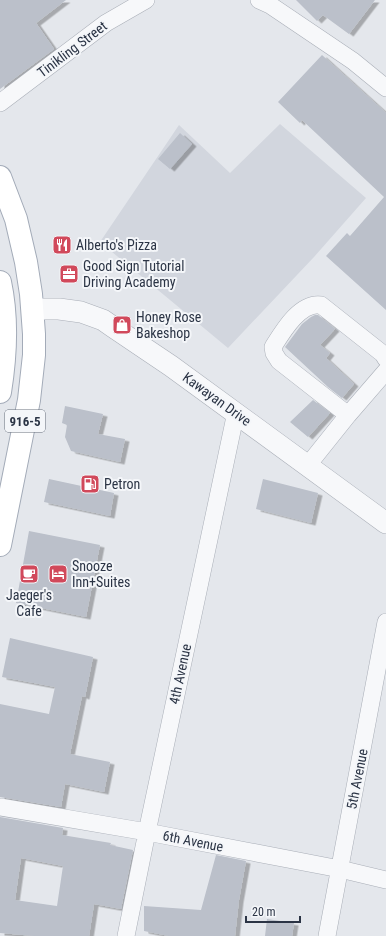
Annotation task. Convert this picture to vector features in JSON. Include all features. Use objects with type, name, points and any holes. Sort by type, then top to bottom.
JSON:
[{"type":"main road","name":"916-5","points":[[0,177],[16,219],[26,262],[34,334],[34,355],[29,400],[0,545]]},
{"type":"main road","name":"916-5","points":[[0,282],[4,312],[5,336],[5,362],[0,392]]},
{"type":"street","name":"Tinikling Street","points":[[0,103],[106,23],[146,0]]},
{"type":"street","points":[[259,0],[270,5],[353,61],[385,86]]},
{"type":"street","points":[[348,415],[279,361],[274,353],[273,347],[285,328],[302,310],[315,304],[321,306],[383,354],[386,359]]},
{"type":"street","name":"Kawayan Drive","points":[[32,309],[70,310],[91,315],[103,320],[236,412],[386,523]]},
{"type":"street","points":[[308,465],[386,371]]},
{"type":"street","name":"4th Avenue","points":[[126,936],[236,412]]},
{"type":"street","name":"5th Avenue","points":[[327,936],[386,622]]},
{"type":"street","name":"6th Avenue","points":[[0,807],[147,832],[340,869],[386,880]]},
{"type":"shaded area","points":[[280,124],[366,198],[314,257],[228,348],[100,242],[179,125],[230,173]]},
{"type":"building","points":[[0,0],[66,0],[36,23],[54,49],[0,89]]},
{"type":"building","points":[[296,0],[375,0],[349,34],[323,15],[317,21]]},
{"type":"building","points":[[322,55],[386,113],[386,310],[326,256],[347,233],[350,236],[384,197],[302,120],[300,123],[278,102]]},
{"type":"building","points":[[180,133],[192,144],[170,169],[158,159]]},
{"type":"building","points":[[315,315],[318,315],[335,329],[320,345],[330,353],[326,358],[354,384],[342,398],[285,347],[302,324]]},
{"type":"building","points":[[313,400],[330,413],[308,437],[290,422]]},
{"type":"building","points":[[65,406],[103,414],[98,434],[125,439],[120,462],[71,451],[65,437],[67,425],[62,423]]},
{"type":"building","points":[[49,479],[114,493],[110,516],[44,502]]},
{"type":"building","points":[[263,479],[318,493],[311,523],[256,509]]},
{"type":"building","name":"Snooze Inn+Suites","points":[[29,531],[100,545],[86,617],[16,603]]},
{"type":"building","points":[[10,638],[93,657],[85,697],[82,696],[70,754],[110,762],[104,792],[65,784],[61,807],[0,797],[0,704],[49,714],[55,687],[2,677]]},
{"type":"building","points":[[0,817],[63,828],[62,835],[111,843],[110,845],[133,850],[121,909],[94,904],[89,936],[35,936],[0,933]],"holes":[[[21,858],[63,866],[57,906],[15,900]]]},
{"type":"building","points":[[216,855],[246,861],[239,900],[235,936],[169,936],[144,931],[144,906],[201,910]]},
{"type":"building","points":[[267,919],[294,923],[292,936],[265,936]]},
{"type":"place","name":"Alberto's Pizza","points":[[62,245]]},
{"type":"place","name":"Good Sign Tutorial Driving Academy","points":[[69,274]]},
{"type":"place","name":"Honey Rose Bakeshop","points":[[122,325]]},
{"type":"place","name":"Petron","points":[[90,484]]},
{"type":"place","name":"Jaeger's Cafe","points":[[29,574]]},
{"type":"place","name":"Snooze Inn+Suites","points":[[58,574]]}]
